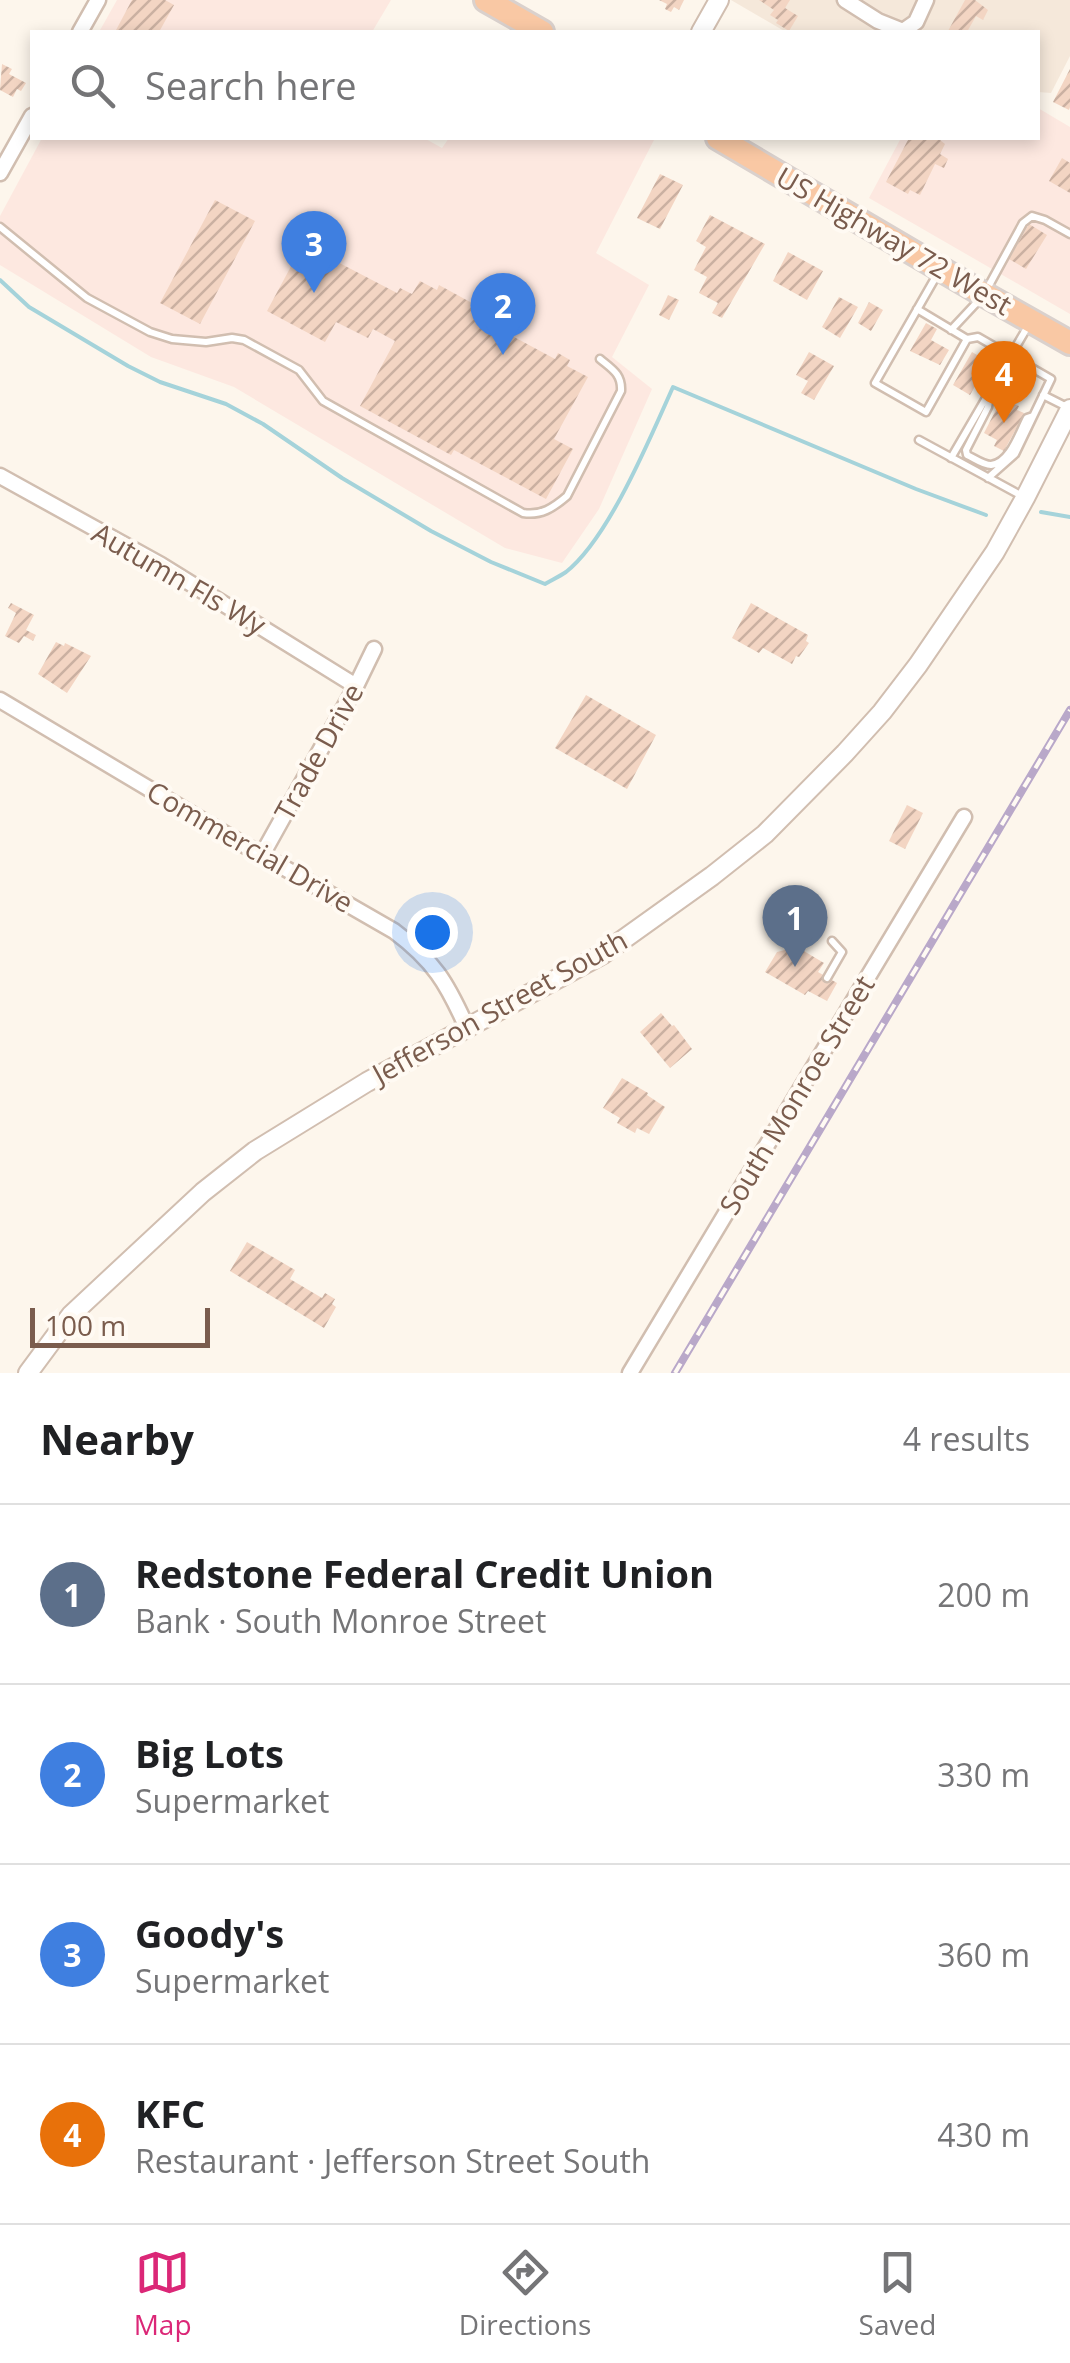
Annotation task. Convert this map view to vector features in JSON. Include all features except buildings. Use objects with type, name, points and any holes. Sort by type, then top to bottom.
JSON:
[{"type":"highway","points":[[486,0],[511,6],[540,30]]},
{"type":"highway","name":"US Highway 72 West","points":[[721,140],[1070,342]]},
{"type":"street","points":[[81,30],[98,0]]},
{"type":"street","points":[[702,30],[719,0]]},
{"type":"street","points":[[845,0],[878,21],[901,30]]},
{"type":"street","points":[[905,30],[916,22],[926,0]]},
{"type":"street","points":[[0,173],[30,120]]},
{"type":"street","name":"Jefferson Street South","points":[[28,1373],[71,1315],[255,1151],[351,1092],[604,954],[765,834],[882,712],[918,665],[970,592],[1025,498],[1070,409]]},
{"type":"street","name":"Autumn Fls Wy","points":[[0,476],[161,565],[356,686]]},
{"type":"street","name":"Trade Drive","points":[[262,855],[374,649]]},
{"type":"street","name":"Commercial Drive","points":[[0,700],[394,930],[435,968],[467,1028]]},
{"type":"street","name":"South Monroe Street","points":[[630,1373],[964,816]]},
{"type":"lane","points":[[951,330],[984,295],[1024,223],[1032,216],[1070,234]]},
{"type":"lane","points":[[0,227],[87,298],[150,332],[172,339],[244,340],[299,370],[323,401],[523,513],[535,515],[568,496],[622,391],[622,380],[600,360]]},
{"type":"lane","points":[[940,269],[875,383],[926,412],[967,339]]},
{"type":"lane","points":[[917,309],[967,339],[978,336],[1051,379],[1014,454],[988,478]]},
{"type":"lane","points":[[951,458],[1031,321]]},
{"type":"lane","points":[[990,390],[988,407],[967,455],[986,465],[994,464],[1011,449],[1027,418],[1033,416]]},
{"type":"lane","points":[[1043,395],[1070,409]]},
{"type":"lane","points":[[920,440],[1025,498]]},
{"type":"lane","points":[[828,978],[842,952],[832,940]]},
{"type":"shaded area","points":[[117,0],[391,0],[373,30],[100,30]]},
{"type":"shaded area","points":[[731,0],[1070,0],[1070,56],[1051,93],[1040,92],[1040,30],[783,30]]},
{"type":"shaded area","points":[[1040,109],[1070,127],[1070,314],[869,198],[900,140],[1040,140]]},
{"type":"shaded area","points":[[41,140],[428,140],[442,148],[448,140],[654,140],[596,253],[649,285],[612,357],[652,389],[599,509],[562,563],[505,548],[234,387],[151,357],[0,265],[0,216]]},
{"type":"waterway","points":[[0,280],[29,307],[128,366],[160,382],[226,404],[431,531],[545,584],[566,572],[598,536],[627,486],[673,387],[986,515]]},
{"type":"waterway","points":[[1041,512],[1070,517]]},
{"type":"railway","points":[[675,1373],[1070,710]]},
{"type":"place","name":"Goody's","points":[[314,293]]},
{"type":"place","name":"Big Lots","points":[[503,355]]},
{"type":"place","name":"KFC","points":[[1004,423]]},
{"type":"place","name":"Redstone Federal Credit Union","points":[[795,967]]}]
